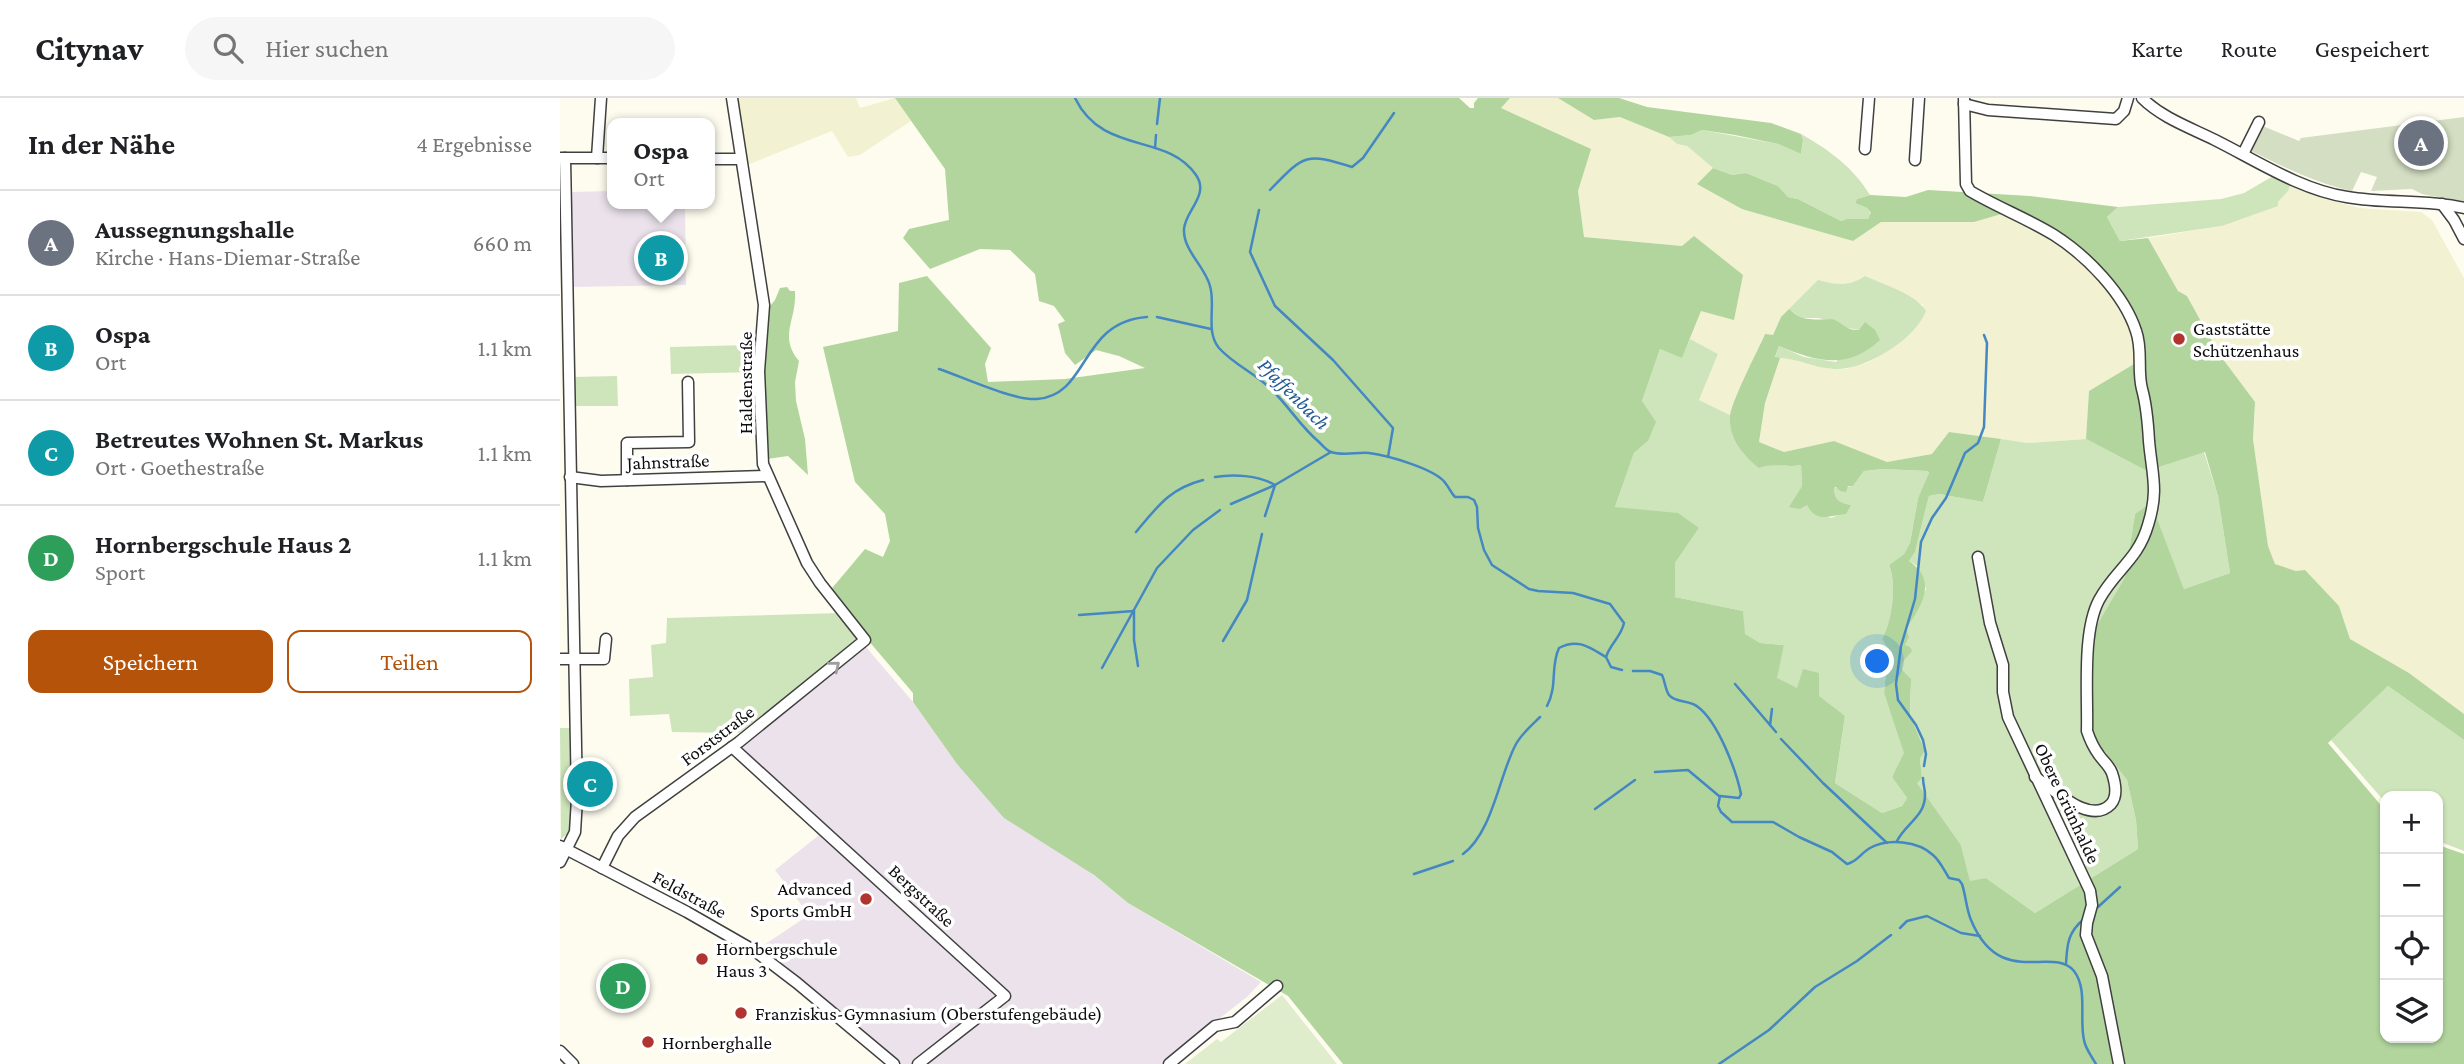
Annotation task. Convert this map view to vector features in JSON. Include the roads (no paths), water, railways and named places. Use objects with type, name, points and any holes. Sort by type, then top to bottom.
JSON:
[{"type":"street","points":[[597,158],[601,98]]},
{"type":"street","name":"Haldenstraße","points":[[732,98],[764,305],[759,371],[763,464],[766,476],[783,506],[807,563],[865,640]]},
{"type":"street","points":[[1865,149],[1869,98]]},
{"type":"street","points":[[1915,160],[1919,98]]},
{"type":"street","points":[[2035,778],[2091,812],[2104,809],[2114,800],[2116,790],[2112,773],[2091,744],[2087,731],[2089,631],[2098,602],[2107,587],[2141,548],[2149,523],[2155,492],[2148,412],[2140,380],[2140,347],[2136,331],[2108,284],[2054,235],[1970,191],[1966,184],[1964,101],[1988,110],[2116,119],[2124,111],[2127,98]]},
{"type":"street","points":[[2142,98],[2160,113],[2278,172],[2334,194],[2359,199],[2422,201],[2464,208]]},
{"type":"street","points":[[2243,154],[2259,122]]},
{"type":"street","points":[[560,862],[563,848],[575,832],[577,799],[571,521],[567,473],[562,158],[607,158]]},
{"type":"street","points":[[715,159],[740,159]]},
{"type":"street","points":[[2442,204],[2464,239]]},
{"type":"street","points":[[627,480],[627,443],[689,442],[688,382]]},
{"type":"street","name":"Jahnstraße","points":[[567,473],[601,481],[766,476]]},
{"type":"street","points":[[560,521],[571,521]]},
{"type":"street","name":"Obere Grünhalde","points":[[1978,557],[1990,623],[2003,665],[2003,692],[2008,717],[2090,891],[2092,905],[2086,935],[2102,976],[2119,1064]]},
{"type":"street","points":[[560,591],[572,591]]},
{"type":"street","points":[[560,659],[604,659],[606,639]]},
{"type":"street","name":"Forststraße","points":[[602,868],[618,836],[635,817],[732,747],[865,640]]},
{"type":"street","name":"Bergstraße","points":[[732,747],[1005,996],[918,1064]]},
{"type":"street","name":"Feldstraße","points":[[563,848],[687,912],[755,951],[894,1064]]},
{"type":"street","points":[[1169,1064],[1216,1026],[1235,1022],[1278,986]]},
{"type":"street","points":[[560,1051],[573,1064]]},
{"type":"waterway","name":"Pfaffenbach","points":[[1075,98],[1087,116],[1102,128],[1118,137],[1169,153],[1184,162],[1196,175],[1200,182],[1199,196],[1185,222],[1185,237],[1210,286],[1213,334],[1219,348],[1267,385],[1329,451],[1340,454],[1369,453],[1410,464],[1441,478],[1455,497],[1474,500],[1484,550],[1492,565],[1529,589],[1573,593],[1610,604],[1624,623],[1606,657],[1611,667],[1622,670]]},
{"type":"waterway","points":[[1157,124],[1160,98]]},
{"type":"waterway","points":[[1270,190],[1298,163],[1306,160],[1324,159],[1352,167],[1363,158],[1394,113]]},
{"type":"waterway","points":[[1155,148],[1156,135]]},
{"type":"waterway","points":[[1259,210],[1250,252],[1275,306],[1333,360],[1393,428],[1388,457]]},
{"type":"waterway","points":[[939,369],[1027,399],[1054,395],[1067,385],[1096,344],[1109,331],[1125,322],[1147,317]]},
{"type":"waterway","points":[[1157,317],[1211,329]]},
{"type":"waterway","points":[[1924,766],[1926,754],[1923,740],[1898,700],[1896,684],[1901,646],[1915,599],[1921,542],[1932,518],[1946,498],[1965,453],[1978,443],[1984,427],[1987,343],[1984,335]]},
{"type":"waterway","points":[[1231,504],[1275,485],[1331,452]]},
{"type":"waterway","points":[[1215,477],[1245,476],[1275,485],[1265,516]]},
{"type":"waterway","points":[[1136,532],[1158,506],[1173,494],[1203,480]]},
{"type":"waterway","points":[[1102,668],[1157,568],[1193,530],[1220,510]]},
{"type":"waterway","points":[[1223,641],[1247,600],[1262,534]]},
{"type":"waterway","points":[[1079,615],[1134,611],[1134,640],[1138,666]]},
{"type":"waterway","points":[[1547,706],[1559,648],[1578,644],[1606,657]]},
{"type":"waterway","name":"Pfaffenbach","points":[[1633,671],[1650,671],[1662,675],[1669,695],[1695,705],[1712,724],[1735,772],[1741,794],[1739,798],[1720,796],[1718,806],[1732,822],[1773,822],[1832,852],[1847,864],[1870,848],[1885,843],[1903,842],[1927,850],[1940,863],[1949,878],[1959,880],[1962,884],[1971,920],[1983,941],[1996,954],[2011,960],[2064,964],[2074,971],[2081,986],[2085,1043],[2096,1064]]},
{"type":"waterway","points":[[1735,684],[1776,732]]},
{"type":"waterway","points":[[1770,725],[1772,709]]},
{"type":"waterway","points":[[1463,854],[1473,845],[1488,819],[1517,742],[1540,717]]},
{"type":"waterway","points":[[1781,739],[1887,843]]},
{"type":"waterway","points":[[1655,772],[1688,770],[1719,796]]},
{"type":"waterway","points":[[1897,841],[1922,808],[1925,794],[1923,778]]},
{"type":"waterway","points":[[1595,809],[1635,780]]},
{"type":"waterway","points":[[1414,874],[1453,861]]},
{"type":"waterway","points":[[2098,907],[2120,887]]},
{"type":"waterway","points":[[1900,928],[1907,921],[1927,916],[1961,933],[1980,936]]},
{"type":"waterway","points":[[2066,964],[2069,939],[2084,919]]},
{"type":"waterway","points":[[1719,1064],[1769,1030],[1815,987],[1857,961],[1891,935]]},
{"type":"place","name":"Aussegnungshalle","points":[[2421,143]]},
{"type":"place","name":"Ospa","points":[[661,258]]},
{"type":"place","name":"Gaststätte Schützenhaus","points":[[2179,339]]},
{"type":"place","name":"Betreutes Wohnen St. Markus","points":[[590,784]]},
{"type":"place","name":"Advanced Sports GmbH","points":[[866,899]]},
{"type":"place","name":"Hornbergschule Haus 3","points":[[702,959]]},
{"type":"place","name":"Hornbergschule Haus 2","points":[[623,986]]},
{"type":"place","name":"Franziskus-Gymnasium (Oberstufengebäude)","points":[[741,1013]]},
{"type":"place","name":"Hornberghalle","points":[[648,1042]]}]
